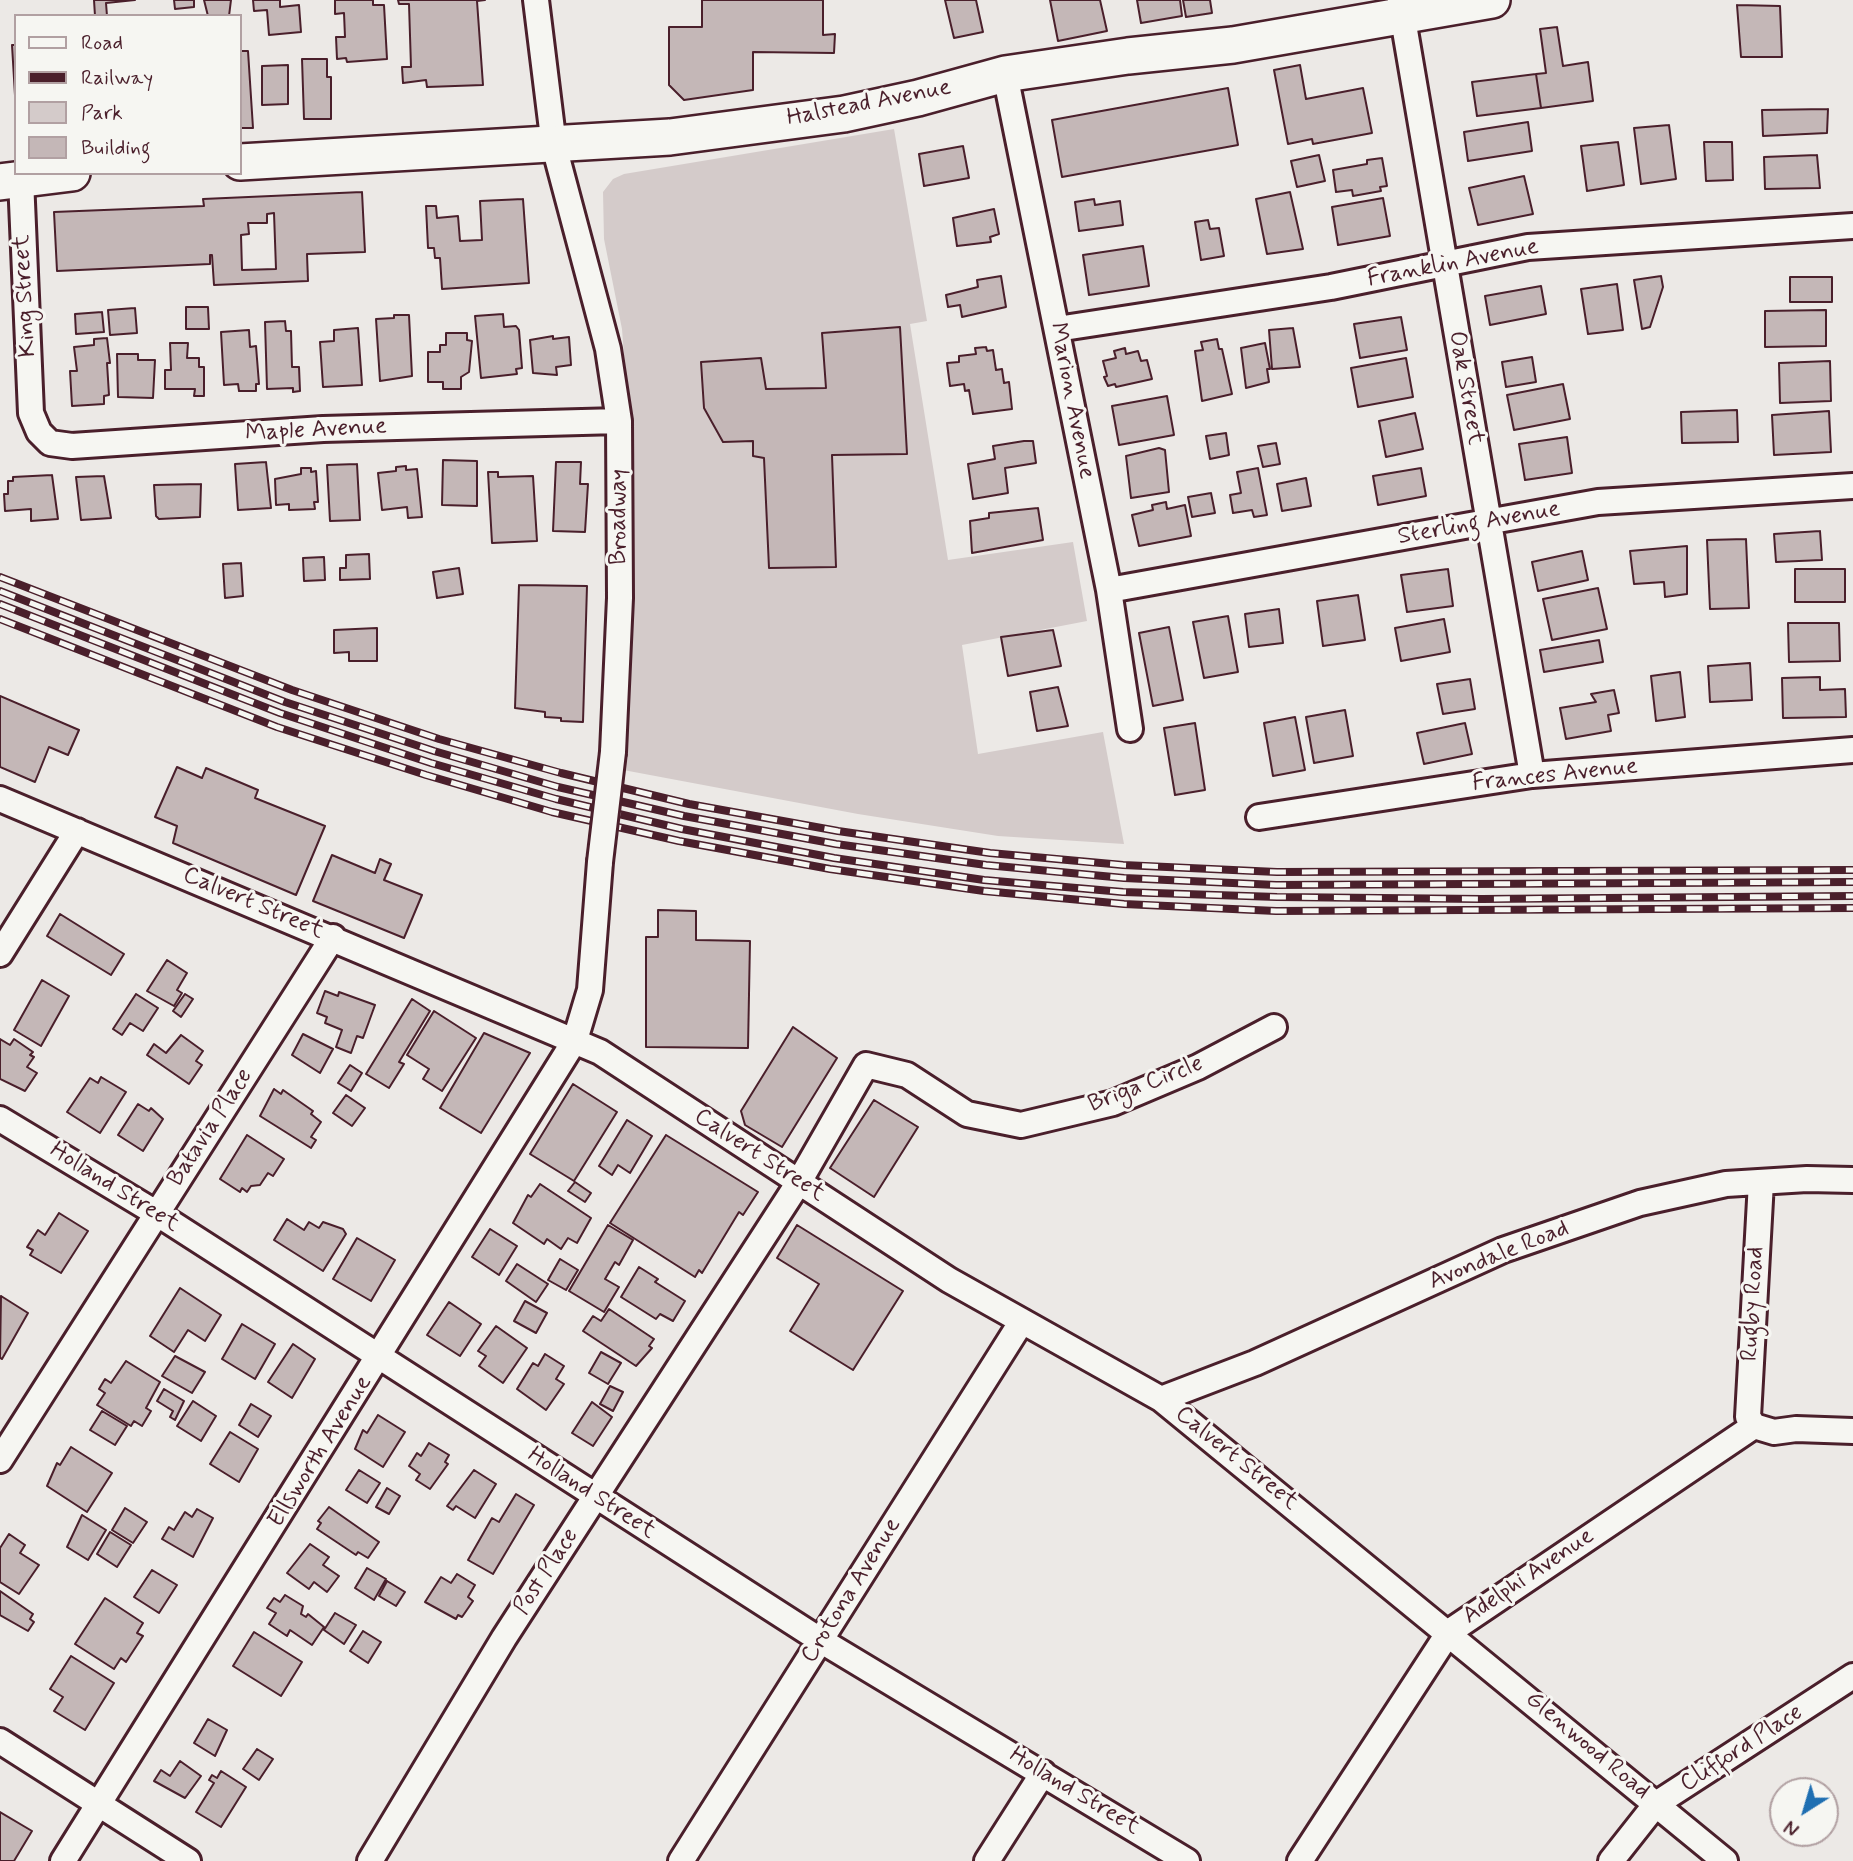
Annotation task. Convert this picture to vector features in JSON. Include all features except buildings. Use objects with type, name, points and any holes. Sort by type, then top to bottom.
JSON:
[{"type":"street","name":"Broadway","points":[[536,0],[554,146],[608,349],[619,421],[620,590],[613,752],[600,862],[590,990],[575,1040]]},
{"type":"street","name":"Halstead Avenue","points":[[242,162],[554,146],[670,137],[844,114],[918,98],[1005,74],[1128,56],[1233,45],[1401,8],[1492,0]]},
{"type":"street","name":"Oak Street","points":[[1401,8],[1532,775]]},
{"type":"street","name":"Marion Avenue","points":[[1005,74],[1109,590],[1130,729]]},
{"type":"street","points":[[10,180],[54,175]]},
{"type":"street","name":"King Street","points":[[10,180],[29,353],[31,413]]},
{"type":"street","name":"Franklin Avenue","points":[[1057,329],[1331,287],[1528,247],[1853,226]]},
{"type":"street","name":"Maple Avenue","points":[[31,413],[39,432],[50,443],[72,446],[323,429],[619,421]]},
{"type":"street","name":"Sterling Avenue","points":[[1109,590],[1598,502],[1853,486]]},
{"type":"street","name":"Frances Avenue","points":[[1259,817],[1532,775],[1853,750]]},
{"type":"street","name":"Calvert Street","points":[[0,799],[333,937],[600,1052],[949,1280],[1161,1399],[1449,1632]]},
{"type":"street","points":[[0,954],[77,831]]},
{"type":"street","name":"Batavia Place","points":[[0,1460],[333,937]]},
{"type":"street","name":"Briga Circle","points":[[799,1182],[866,1065],[908,1075],[967,1114],[1021,1125],[1113,1103],[1198,1067],[1274,1027]]},
{"type":"street","name":"Ellsworth Avenue","points":[[63,1861],[380,1358],[575,1040]]},
{"type":"street","name":"Holland Street","points":[[0,1119],[156,1213],[821,1640],[1188,1861]]},
{"type":"street","name":"Avondale Road","points":[[1161,1399],[1255,1363],[1503,1250],[1640,1203],[1726,1184],[1853,1180]]},
{"type":"street","name":"Rugby Road","points":[[1754,1426],[1748,1417],[1761,1181]]},
{"type":"street","name":"Post Place","points":[[370,1861],[504,1638],[799,1182]]},
{"type":"street","name":"Crotona Avenue","points":[[681,1861],[1022,1321]]},
{"type":"street","points":[[1754,1426],[1773,1432],[1796,1429],[1853,1431]]},
{"type":"street","name":"Adelphi Avenue","points":[[1300,1861],[1449,1632],[1754,1426]]},
{"type":"street","name":"Glenwood Road","points":[[1449,1632],[1726,1861]]},
{"type":"street","name":"Clifford Place","points":[[1611,1861],[1656,1804],[1853,1676]]},
{"type":"street","points":[[0,1741],[188,1861]]},
{"type":"street","points":[[987,1861],[1043,1773]]},
{"type":"green space","points":[[894,129],[927,321],[910,324],[948,560],[1073,542],[1087,621],[962,645],[978,754],[1103,732],[1124,844],[998,836],[858,814],[618,769],[631,447],[622,329],[604,239],[603,192],[613,179],[624,174]]},
{"type":"railway","points":[[0,577],[292,690],[439,739],[561,773],[689,804],[838,831],[990,853],[1123,865],[1277,872],[1853,870]]},
{"type":"railway","points":[[0,591],[285,702],[434,751],[558,787],[684,816],[836,844],[986,865],[1124,878],[1276,885],[1853,882]]},
{"type":"railway","points":[[0,604],[280,713],[431,763],[556,799],[682,829],[834,858],[984,880],[1123,892],[1482,899],[1853,896]]},
{"type":"railway","points":[[0,619],[277,727],[426,775],[552,812],[679,841],[830,869],[984,891],[1124,904],[1276,911],[1853,908]]}]
